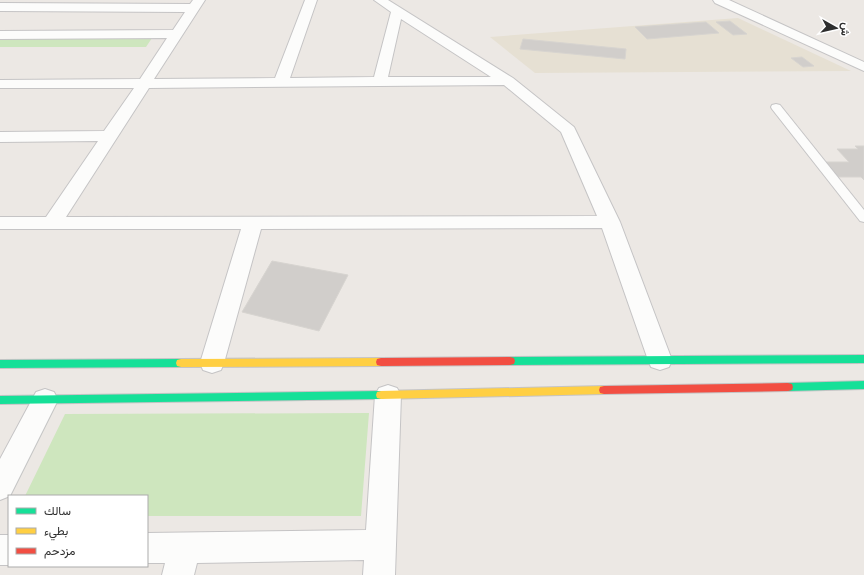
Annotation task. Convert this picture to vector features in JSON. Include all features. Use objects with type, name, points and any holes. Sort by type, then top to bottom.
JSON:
[{"type":"main road","points":[[0,364],[864,359]]},
{"type":"main road","points":[[0,400],[388,395],[864,385]]},
{"type":"street","points":[[281,82],[311,0]]},
{"type":"street","points":[[380,0],[508,81],[568,130],[610,222],[660,360]]},
{"type":"street","points":[[719,0],[747,7],[863,65]]},
{"type":"street","points":[[0,7],[197,4]]},
{"type":"street","points":[[52,223],[197,4]]},
{"type":"street","points":[[380,82],[397,11]]},
{"type":"street","points":[[0,35],[177,34]]},
{"type":"street","points":[[151,49],[167,49]]},
{"type":"street","points":[[0,84],[508,81]]},
{"type":"street","points":[[0,137],[110,136]]},
{"type":"street","points":[[0,223],[610,222]]},
{"type":"street","points":[[212,363],[253,223]]},
{"type":"street","points":[[380,575],[388,395]]},
{"type":"street","points":[[0,487],[45,400]]},
{"type":"street","points":[[148,548],[181,561],[381,545]]},
{"type":"lane","points":[[776,108],[864,218]]},
{"type":"shaded area","points":[[738,18],[851,71],[535,73],[490,37]]},
{"type":"green space","points":[[0,38],[152,38],[146,47],[0,47]]},
{"type":"green space","points":[[369,413],[361,516],[148,516],[148,495],[25,495],[65,414]]},
{"type":"building","points":[[730,21],[747,34],[733,35],[716,22]]},
{"type":"building","points":[[706,22],[719,33],[647,39],[635,27]]},
{"type":"building","points":[[523,39],[626,49],[625,59],[520,49]]},
{"type":"building","points":[[802,57],[814,66],[803,67],[791,58]]},
{"type":"building","points":[[855,146],[864,146],[864,180],[861,177],[835,177],[823,162],[849,162],[837,149],[858,149]]},
{"type":"building","points":[[272,261],[348,275],[319,331],[242,312]]},
{"type":"traffic: fast","points":[[510,361],[864,359]]},
{"type":"traffic: fast","points":[[0,364],[181,363]]},
{"type":"traffic: fast","points":[[788,387],[864,385]]},
{"type":"traffic: fast","points":[[0,400],[381,395]]},
{"type":"traffic: slow","points":[[181,363],[381,362]]},
{"type":"traffic: slow","points":[[381,395],[604,390]]},
{"type":"traffic: jam","points":[[381,362],[510,361]]},
{"type":"traffic: jam","points":[[604,390],[788,387]]}]
